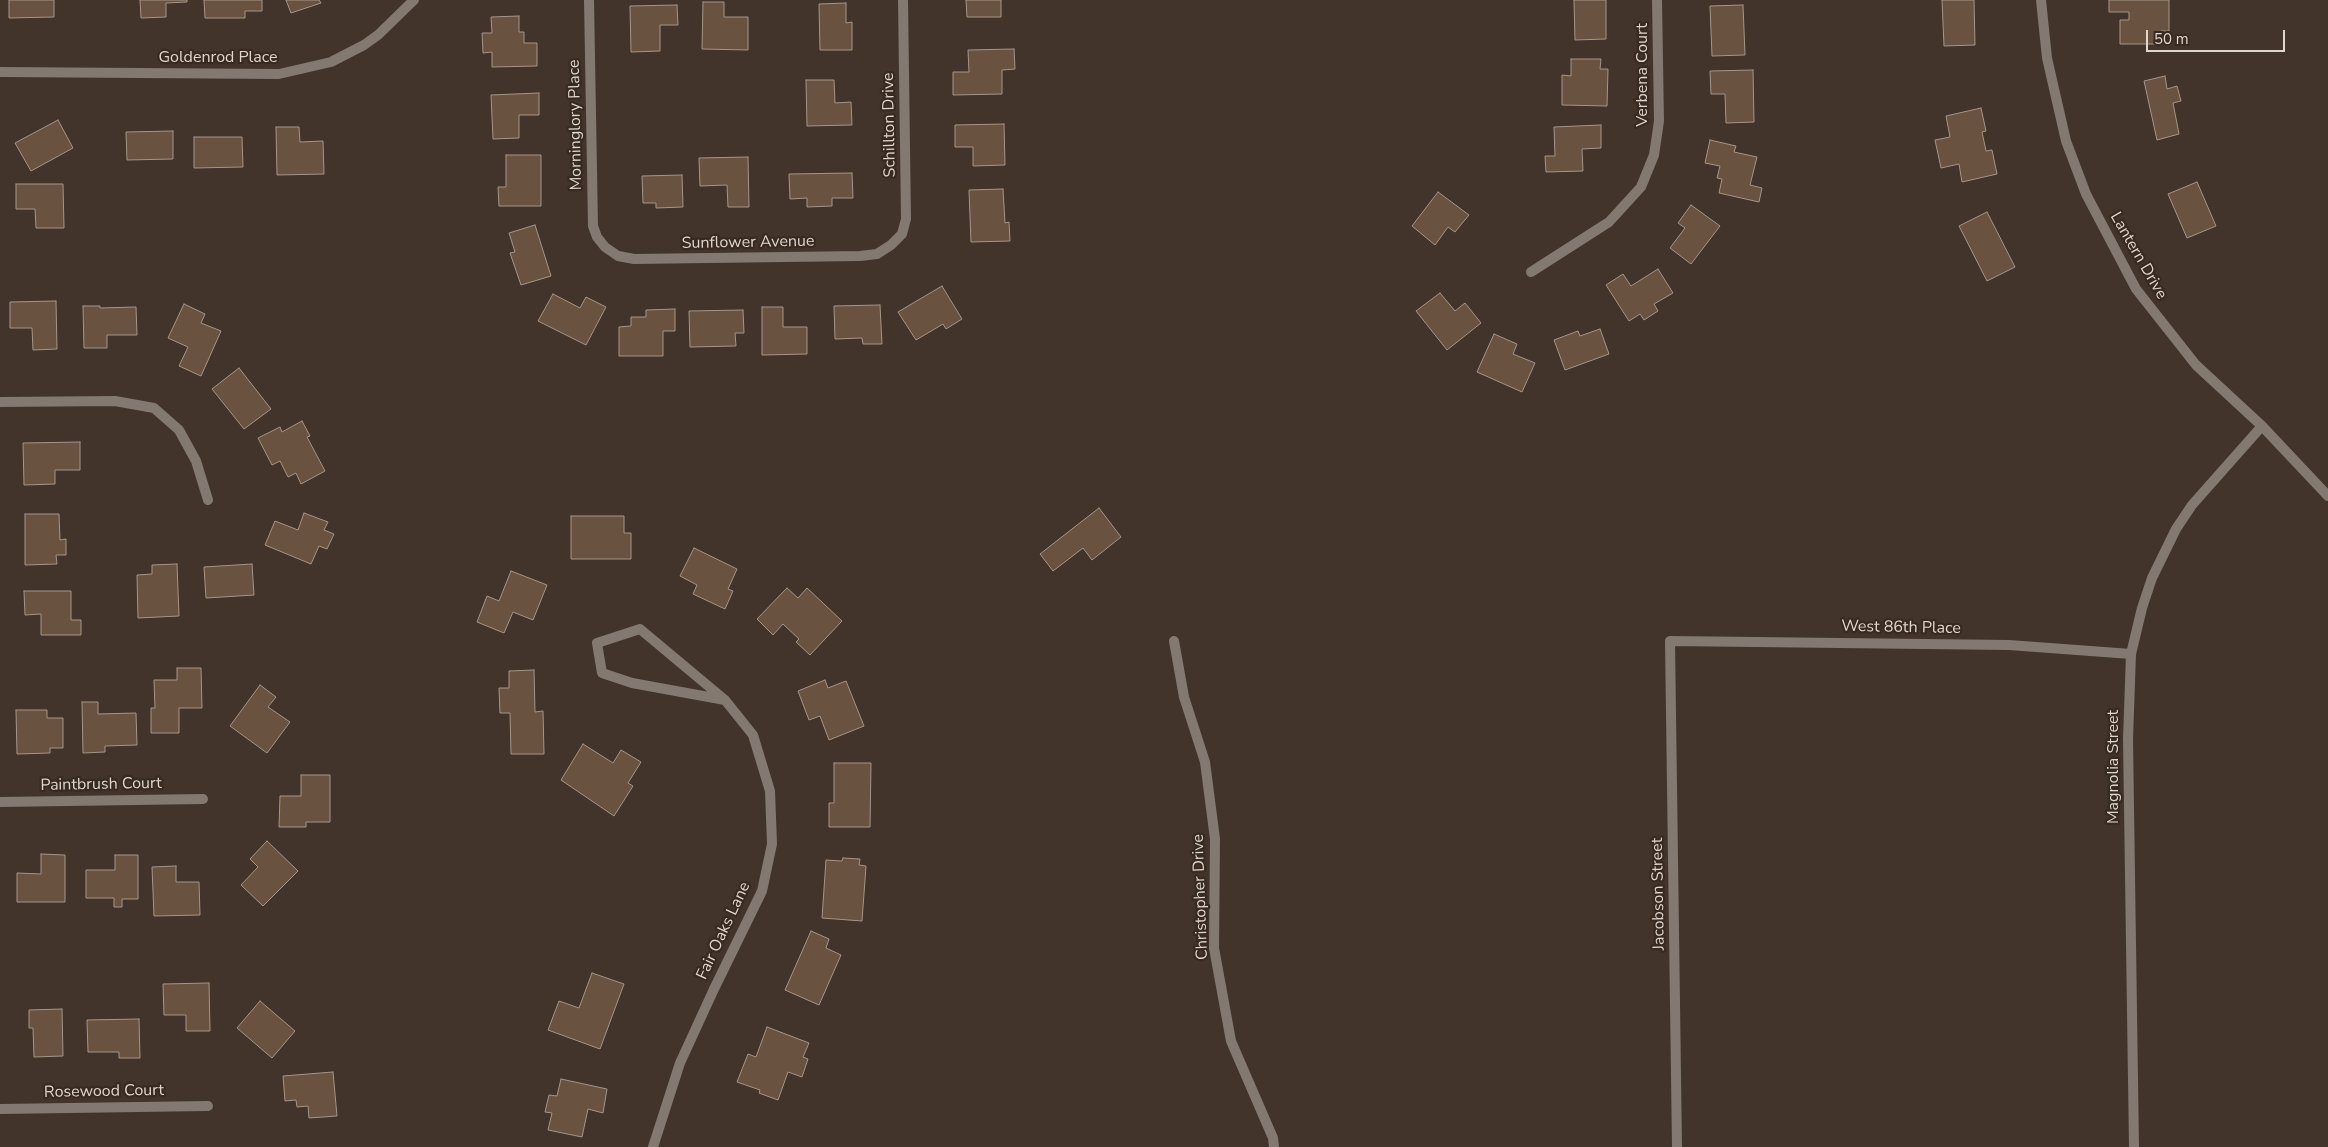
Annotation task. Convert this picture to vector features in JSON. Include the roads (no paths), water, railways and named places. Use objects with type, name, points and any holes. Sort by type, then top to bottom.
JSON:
[{"type":"street","name":"Goldenrod Place","points":[[0,72],[279,74],[332,62],[364,45],[378,35],[414,0]]},
{"type":"street","name":"Morninglory Place","points":[[589,0],[592,215],[597,237],[605,247]]},
{"type":"street","name":"Schillton Drive","points":[[891,245],[902,234],[906,219],[903,0]]},
{"type":"street","name":"Verbena Court","points":[[1530,272],[1609,222],[1640,187],[1654,155],[1659,121],[1657,0]]},
{"type":"street","name":"Lantern Drive","points":[[2041,0],[2047,58],[2066,141],[2086,194],[2110,243],[2136,288],[2177,342],[2217,386],[2262,426],[2328,496]]},
{"type":"street","name":"Sunflower Avenue","points":[[605,247],[618,256],[634,260],[860,256],[877,254],[891,245]]},
{"type":"street","points":[[0,402],[115,401],[136,403],[154,408],[179,430],[196,461],[208,500]]},
{"type":"street","name":"Magnolia Street","points":[[2134,1147],[2128,738],[2131,654],[2142,608],[2152,578],[2176,529],[2192,505],[2262,426]]},
{"type":"street","name":"Fair Oaks Lane","points":[[653,1147],[680,1063],[762,891],[772,844],[770,791],[753,735],[725,700],[640,628],[597,643],[602,673],[632,683],[725,700]]},
{"type":"street","name":"Christopher Drive","points":[[1174,641],[1184,697],[1205,762],[1215,839],[1214,948],[1231,1041],[1273,1138],[1274,1147]]},
{"type":"street","name":"West 86th Place","points":[[1670,641],[2009,645],[2131,654]]},
{"type":"street","name":"Jacobson Street","points":[[1670,641],[1677,1147]]},
{"type":"street","name":"Paintbrush Court","points":[[0,802],[203,798]]},
{"type":"street","name":"Rosewood Court","points":[[0,1108],[208,1106]]}]
